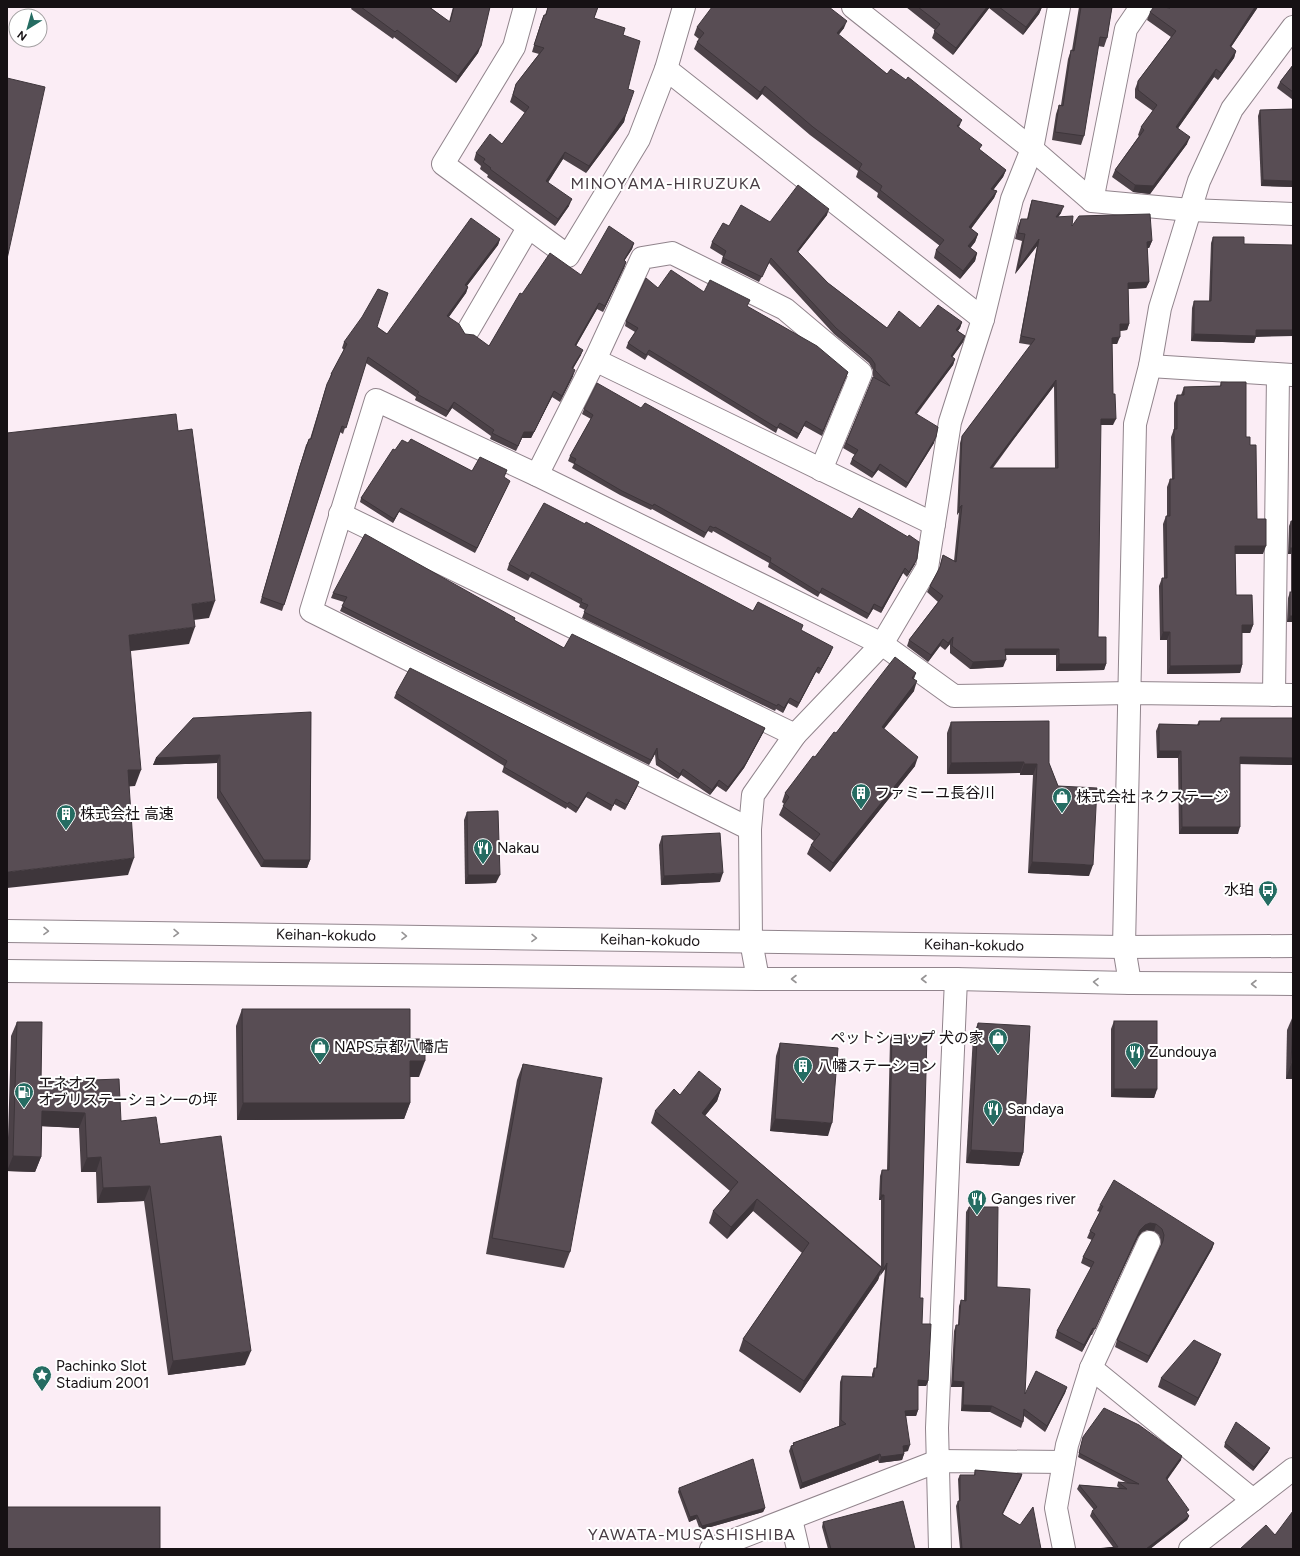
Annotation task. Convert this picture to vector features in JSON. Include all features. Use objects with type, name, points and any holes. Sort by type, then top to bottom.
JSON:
[{"type":"main road","points":[[525,7],[514,47],[443,164],[568,256],[639,138],[666,69],[684,7]]},
{"type":"main road","points":[[853,7],[1032,149],[1092,201],[1190,210],[1293,214]]},
{"type":"main road","points":[[758,979],[751,941],[750,830],[753,795],[795,735],[882,644],[927,568],[950,422],[983,319],[1012,199],[1032,149],[1059,7]]},
{"type":"main road","points":[[1092,201],[1126,29],[1141,7]]},
{"type":"main road","points":[[1130,983],[1124,947],[1131,692],[1135,424],[1150,366],[1160,308],[1199,181],[1232,109],[1293,27]]},
{"type":"main road","points":[[666,69],[983,319]]},
{"type":"main road","points":[[468,329],[528,228]]},
{"type":"main road","points":[[537,475],[595,360],[642,258],[672,253],[785,309],[861,373],[821,470]]},
{"type":"main road","points":[[595,360],[934,524]]},
{"type":"main road","points":[[750,830],[311,611],[376,400],[537,475],[882,644],[954,696],[1131,692],[1283,695],[1286,375],[1150,366]]},
{"type":"main road","points":[[340,514],[795,735]]},
{"type":"main road","name":"Keihan-kokudo","points":[[7,930],[1124,947],[1293,946]]},
{"type":"main road","points":[[7,971],[758,979],[956,979],[1130,983],[1293,984]]},
{"type":"main road","points":[[940,1549],[937,1428],[956,979]]},
{"type":"main road","points":[[1064,1549],[1056,1508],[1066,1445],[1091,1368],[1149,1242]]},
{"type":"main road","points":[[1091,1368],[1253,1500]]},
{"type":"main road","points":[[711,1549],[791,1519],[938,1460],[1064,1462]]},
{"type":"main road","points":[[1190,1549],[1293,1469]]},
{"type":"main road","points":[[791,1519],[798,1549]]},
{"type":"building","points":[[361,7],[429,7],[450,22],[454,7],[490,7],[481,46],[458,76],[397,30],[395,32]]},
{"type":"building","points":[[548,7],[598,7],[594,18],[625,28],[623,35],[640,41],[628,89],[634,91],[626,114],[589,166],[565,152],[546,181],[572,199],[558,219],[490,169],[491,168],[483,162],[485,159],[476,153],[490,134],[502,144],[529,107],[513,95],[516,84],[544,48],[534,45]]},
{"type":"building","points":[[712,7],[829,7],[847,21],[837,33],[887,74],[891,69],[906,80],[908,77],[962,120],[957,126],[982,145],[979,149],[1006,170],[991,189],[997,191],[969,227],[978,234],[968,246],[977,253],[963,271],[936,250],[944,240],[880,190],[882,186],[859,169],[862,164],[813,127],[765,86],[760,92],[697,42],[704,33],[697,27]]},
{"type":"building","points":[[918,7],[987,7],[956,48],[934,31],[940,24]]},
{"type":"building","points":[[999,7],[1041,7],[1026,27]]},
{"type":"building","points":[[1081,7],[1112,7],[1107,38],[1100,37],[1084,136],[1055,132],[1059,105],[1063,106],[1071,50],[1074,51]]},
{"type":"building","points":[[1154,7],[1255,7],[1230,46],[1236,51],[1221,73],[1216,69],[1176,127],[1190,137],[1153,186],[1135,185],[1115,170],[1144,130],[1141,127],[1157,105],[1138,90],[1138,81],[1176,31],[1150,12]]},
{"type":"building","points":[[1293,65],[1293,92],[1280,82]]},
{"type":"building","points":[[7,78],[45,87],[7,259]]},
{"type":"building","points":[[1293,109],[1293,181],[1263,180],[1260,110]]},
{"type":"building","points":[[798,185],[829,209],[797,251],[828,283],[887,328],[899,311],[920,328],[938,305],[962,322],[956,330],[965,336],[951,356],[955,359],[915,413],[938,427],[936,437],[908,483],[880,464],[874,473],[852,459],[858,450],[846,443],[873,377],[890,386],[875,370],[875,364],[871,358],[836,328],[771,258],[762,277],[723,258],[726,251],[712,242],[723,223],[729,226],[741,205],[770,222]]},
{"type":"building","points":[[1032,200],[1064,206],[1056,217],[1073,216],[1072,226],[1079,216],[1150,214],[1152,241],[1147,242],[1149,282],[1128,283],[1129,324],[1120,324],[1120,337],[1112,338],[1113,394],[1115,394],[1116,419],[1101,419],[1098,637],[1106,637],[1106,664],[1059,664],[1059,649],[1005,649],[1006,660],[973,662],[952,646],[953,637],[948,643],[943,639],[931,655],[909,640],[943,596],[930,586],[940,567],[943,555],[956,562],[962,505],[959,508],[962,436],[1035,339],[1021,336],[1039,239],[1018,268],[1025,234],[1018,233],[1021,219],[1028,219]],"holes":[[[1056,380],[1058,468],[990,468]]]},
{"type":"building","points":[[471,218],[500,239],[465,285],[468,287],[447,316],[459,324],[465,334],[474,335],[489,346],[520,293],[522,294],[550,253],[581,275],[609,226],[634,243],[624,260],[626,262],[605,306],[599,303],[575,345],[583,350],[572,368],[575,370],[562,396],[554,391],[534,432],[524,432],[518,446],[492,433],[494,430],[454,402],[448,411],[417,394],[419,392],[368,357],[346,428],[342,426],[284,605],[262,597],[300,466],[309,439],[311,439],[327,384],[347,344],[344,342],[362,317],[378,289],[388,293],[377,327],[387,334]]},
{"type":"building","points":[[1213,237],[1244,237],[1244,244],[1293,245],[1293,330],[1256,330],[1256,336],[1194,334],[1194,301],[1211,301]]},
{"type":"building","points":[[671,270],[704,292],[710,280],[750,300],[747,306],[817,346],[848,372],[823,431],[806,421],[799,434],[780,423],[777,428],[649,350],[646,355],[628,343],[638,328],[626,321],[646,278],[658,288]]},
{"type":"building","points":[[1221,382],[1246,382],[1246,437],[1250,437],[1250,445],[1256,445],[1257,519],[1266,519],[1266,546],[1235,546],[1236,595],[1252,595],[1253,625],[1242,625],[1242,665],[1170,666],[1170,632],[1163,632],[1162,578],[1167,578],[1166,516],[1170,516],[1170,479],[1174,479],[1174,429],[1177,429],[1177,395],[1184,395],[1184,387],[1221,386]]},
{"type":"building","points":[[597,383],[641,408],[645,403],[852,519],[859,508],[908,537],[909,535],[919,542],[917,559],[909,572],[905,568],[882,608],[874,604],[869,614],[822,588],[820,593],[770,562],[771,558],[715,527],[710,526],[706,533],[654,504],[653,506],[622,491],[574,463],[576,459],[570,456],[593,415],[584,409]]},
{"type":"building","points":[[176,414],[178,431],[192,429],[215,601],[192,604],[195,627],[129,635],[141,770],[128,770],[134,858],[7,872],[7,433]]},
{"type":"building","points":[[411,439],[472,471],[480,457],[507,470],[504,477],[510,481],[477,548],[401,508],[394,519],[361,498],[393,449],[395,450],[402,440],[408,443]]},
{"type":"building","points":[[544,503],[585,524],[586,522],[753,611],[758,602],[803,625],[801,630],[833,647],[821,669],[818,667],[799,703],[790,698],[784,708],[778,704],[777,706],[584,612],[588,605],[581,602],[582,599],[532,572],[530,576],[509,564]]},
{"type":"building","points":[[1291,521],[1293,521],[1293,548],[1290,548]]},
{"type":"building","points":[[365,534],[515,618],[514,620],[564,648],[572,634],[765,728],[746,763],[728,787],[719,780],[712,790],[683,769],[680,774],[658,759],[657,748],[651,760],[342,606],[347,597],[333,593]]},
{"type":"building","points":[[1290,592],[1293,592],[1293,616],[1290,616]]},
{"type":"building","points":[[895,657],[916,673],[912,678],[917,681],[882,727],[918,757],[833,863],[811,845],[820,834],[783,806],[789,797],[785,793],[813,756],[815,757],[834,732],[836,733]]},
{"type":"building","points":[[410,668],[639,782],[627,805],[616,799],[613,806],[588,792],[578,808],[569,802],[568,804],[504,767],[507,761],[396,693]]},
{"type":"building","points":[[311,712],[310,860],[264,860],[220,791],[220,755],[156,758],[193,718]]},
{"type":"building","points":[[1221,718],[1293,718],[1293,758],[1240,757],[1240,827],[1182,827],[1181,751],[1159,751],[1159,724],[1199,725],[1199,721],[1221,721]]},
{"type":"building","points":[[1049,721],[1049,763],[1058,786],[1097,788],[1093,865],[1032,862],[1037,764],[1024,764],[1024,762],[951,763],[951,722]]},
{"type":"building","points":[[498,811],[500,875],[468,875],[467,812]]},
{"type":"building","points":[[720,833],[723,873],[664,876],[662,836]]},
{"type":"building","points":[[242,1009],[410,1009],[410,1039],[425,1039],[425,1061],[410,1061],[410,1103],[243,1103]]},
{"type":"building","points":[[1293,1016],[1293,1064],[1291,1064]]},
{"type":"building","points":[[1114,1021],[1157,1021],[1157,1089],[1114,1089]]},
{"type":"building","points":[[17,1022],[42,1022],[41,1082],[119,1079],[121,1121],[156,1117],[160,1144],[221,1136],[251,1351],[173,1361],[150,1186],[103,1188],[101,1157],[87,1158],[85,1113],[42,1111],[41,1157],[13,1156]]},
{"type":"building","points":[[978,1023],[1030,1026],[1023,1153],[971,1150]]},
{"type":"building","points":[[892,1034],[927,1035],[920,1298],[923,1298],[922,1324],[931,1324],[928,1381],[918,1380],[918,1410],[905,1411],[910,1445],[903,1446],[904,1454],[881,1457],[880,1454],[802,1483],[791,1446],[794,1445],[793,1443],[846,1424],[841,1420],[842,1376],[874,1377],[874,1368],[877,1368],[887,1263],[883,1270],[884,1195],[881,1195],[882,1170],[889,1170]]},
{"type":"building","name":"八幡ステーション","points":[[780,1043],[838,1048],[832,1123],[775,1119]]},
{"type":"building","points":[[523,1064],[602,1078],[570,1252],[492,1238]]},
{"type":"building","points":[[699,1071],[721,1089],[702,1113],[882,1268],[804,1381],[743,1339],[809,1243],[757,1199],[731,1227],[713,1211],[738,1182],[655,1111],[674,1089],[680,1095]]},
{"type":"building","points":[[1114,1180],[1214,1243],[1149,1356],[1117,1340],[1163,1241],[1164,1235],[1162,1229],[1156,1224],[1150,1223],[1145,1225],[1140,1230],[1095,1329],[1093,1328],[1084,1345],[1057,1331],[1094,1262],[1083,1257],[1095,1234],[1090,1231],[1103,1206],[1100,1205]]},
{"type":"building","points":[[969,1207],[998,1207],[997,1287],[1030,1289],[1025,1394],[1036,1371],[1067,1387],[1047,1426],[1024,1409],[1023,1422],[992,1406],[963,1405],[964,1382],[953,1381],[956,1325],[959,1325],[961,1300],[966,1301]]},
{"type":"building","points":[[1194,1340],[1221,1354],[1198,1398],[1161,1378]]},
{"type":"building","points":[[1104,1408],[1139,1425],[1182,1456],[1166,1478],[1189,1510],[1186,1512],[1189,1516],[1146,1549],[1095,1549],[1118,1547],[1092,1511],[1097,1507],[1079,1485],[1127,1489],[1118,1482],[1139,1484],[1079,1453],[1083,1437]]},
{"type":"building","points":[[1236,1422],[1270,1448],[1254,1467],[1225,1443]]},
{"type":"building","points":[[753,1459],[765,1508],[702,1526],[697,1515],[690,1517],[679,1488]]},
{"type":"building","points":[[975,1470],[1022,1474],[1002,1514],[1020,1525],[1033,1507],[1041,1549],[962,1549],[958,1501],[960,1501],[960,1475],[975,1475]]},
{"type":"building","points":[[903,1501],[915,1549],[831,1549],[823,1522]]},
{"type":"building","points":[[7,1507],[160,1507],[160,1549],[7,1549]]},
{"type":"building","points":[[1293,1511],[1293,1549],[1240,1549],[1266,1525],[1275,1535]]},
{"type":"place","name":"ファミーユ長谷川","points":[[861,810]]},
{"type":"place","name":"株式会社 ネクステージ","points":[[1062,814]]},
{"type":"place","name":"株式会社 高速","points":[[66,831]]},
{"type":"place","name":"Nakau","points":[[483,865]]},
{"type":"place","name":"水珀","points":[[1268,907]]},
{"type":"place","name":"ペットショップ 犬の家","points":[[998,1055]]},
{"type":"place","name":"NAPS京都八幡店","points":[[320,1064]]},
{"type":"place","name":"Zundouya","points":[[1135,1069]]},
{"type":"place","name":"八幡ステーション","points":[[803,1083]]},
{"type":"place","name":"エネオス オブリステーション一の坪","points":[[24,1109]]},
{"type":"place","name":"Sandaya","points":[[993,1126]]},
{"type":"place","name":"Ganges river","points":[[977,1216]]},
{"type":"place","name":"Pachinko Slot Stadium 2001","points":[[42,1392]]},
{"type":"district","name":"MINOYAMA-HIRUZUKA","points":[[666,183]]},
{"type":"district","name":"YAWATA-MUSASHISHIBA","points":[[692,1534]]}]
